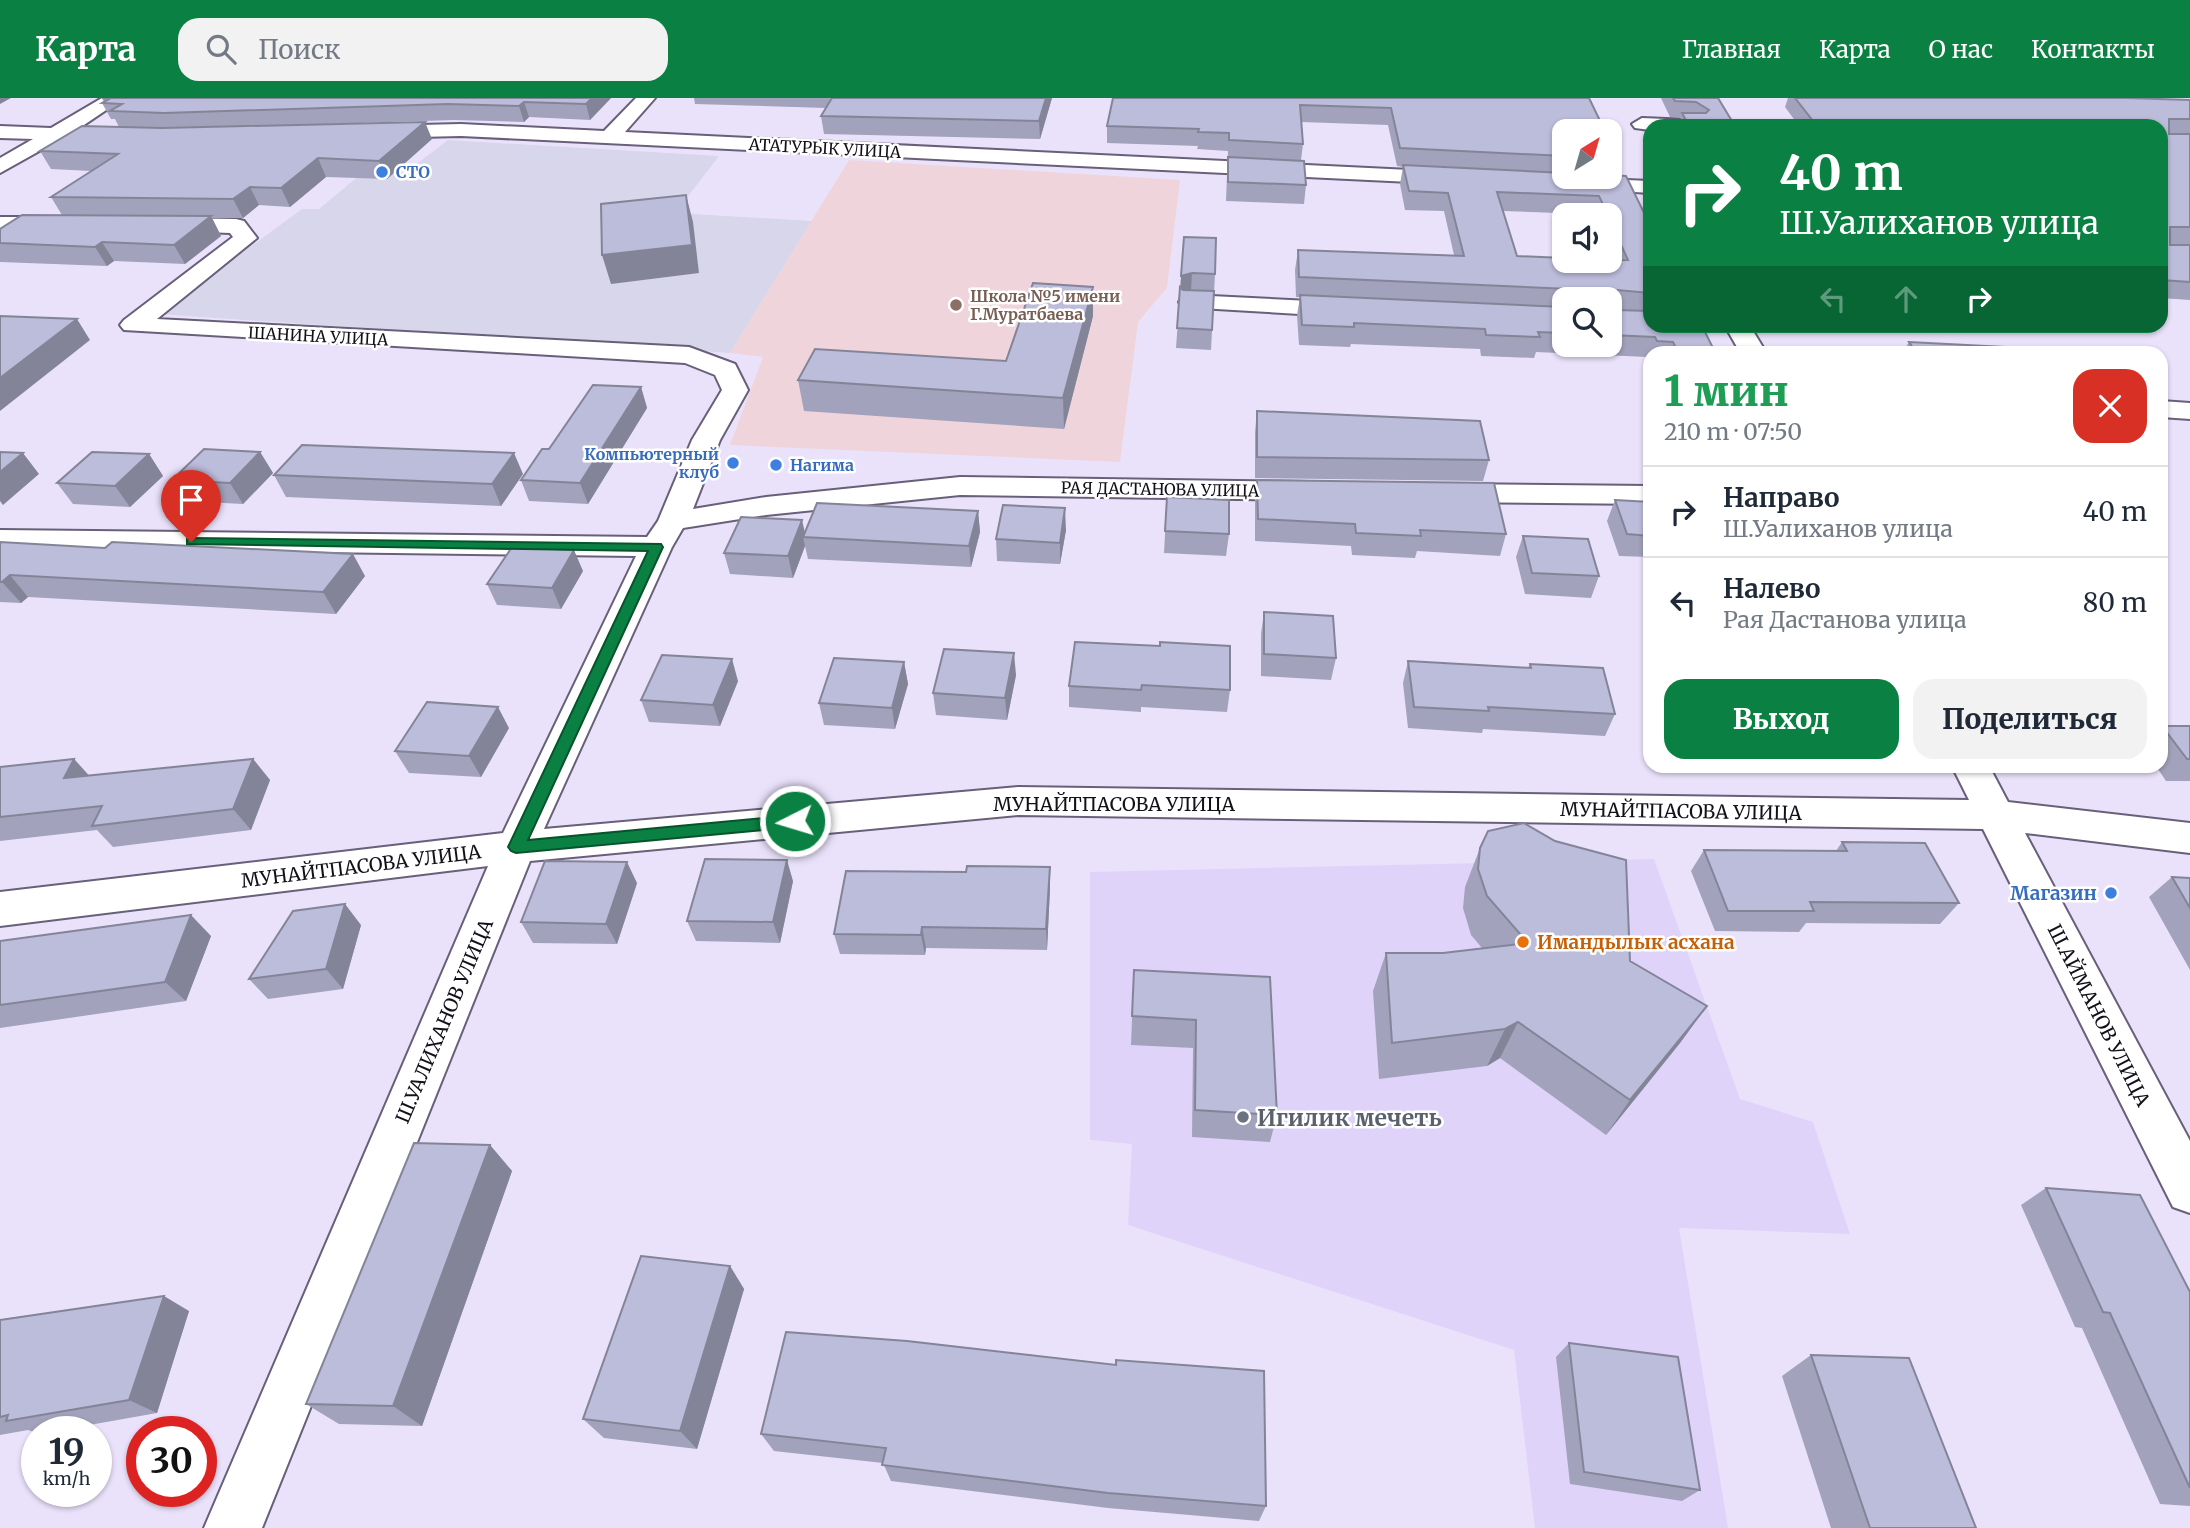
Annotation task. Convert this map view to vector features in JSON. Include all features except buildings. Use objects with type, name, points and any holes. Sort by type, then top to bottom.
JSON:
[{"type":"street","points":[[0,167],[115,98]]},
{"type":"street","points":[[609,137],[646,98]]},
{"type":"street","name":"АТАТУРЫК УЛИЦА","points":[[351,133],[461,130],[1470,179]]},
{"type":"street","points":[[0,132],[146,136]]},
{"type":"street","points":[[1622,186],[1643,187]]},
{"type":"street","points":[[0,223],[80,224]]},
{"type":"street","name":"ШАНИНА УЛИЦА","points":[[134,224],[236,226],[246,238],[133,325],[689,355],[726,370],[735,390],[706,440],[664,534]]},
{"type":"street","points":[[1191,302],[1373,311]]},
{"type":"street","points":[[2168,410],[2190,411]]},
{"type":"street","name":"РАЯ ДАСТАНОВА УЛИЦА","points":[[0,540],[664,534],[766,506],[960,486],[1333,491]]},
{"type":"street","points":[[1415,492],[1643,495]]},
{"type":"street","name":"Ш.УАЛИХАНОВ УЛИЦА","points":[[233,1528],[516,847],[664,534]]},
{"type":"street","name":"Ш.АЙМАНОВ УЛИЦА","points":[[1974,773],[2190,1190]]},
{"type":"street","name":"МУНАЙТПАСОВА УЛИЦА","points":[[0,909],[516,847],[1018,801],[1995,815],[2190,838]]},
{"type":"shaded area","points":[[448,140],[719,156],[675,213],[812,221],[730,353],[159,314],[302,209],[319,209],[373,164],[414,166]]},
{"type":"shaded area","name":"Школа №5 имени Г.Муратбаева","points":[[849,160],[1180,180],[1167,288],[1138,322],[1120,462],[730,445],[763,357],[730,353]]},
{"type":"shaded area","points":[[1654,859],[1740,1099],[1813,1122],[1850,1234],[1679,1228],[1728,1528],[1535,1528],[1514,1350],[1128,1225],[1132,1144],[1090,1140],[1090,872]]},
{"type":"place","name":"СТО","points":[[382,172]]},
{"type":"place","name":"Школа №5 имени Г.Муратбаева","points":[[956,305]]},
{"type":"place","name":"Компьютерный клуб","points":[[733,463]]},
{"type":"place","name":"Нагима","points":[[776,465]]},
{"type":"place","name":"Магазин","points":[[2111,893]]},
{"type":"place","name":"Имандылык асхана","points":[[1523,942]]},
{"type":"place","name":"Игилик мечеть","points":[[1243,1117]]},
{"type":"route","points":[[191,542],[656,547],[516,847],[795,821]]}]
